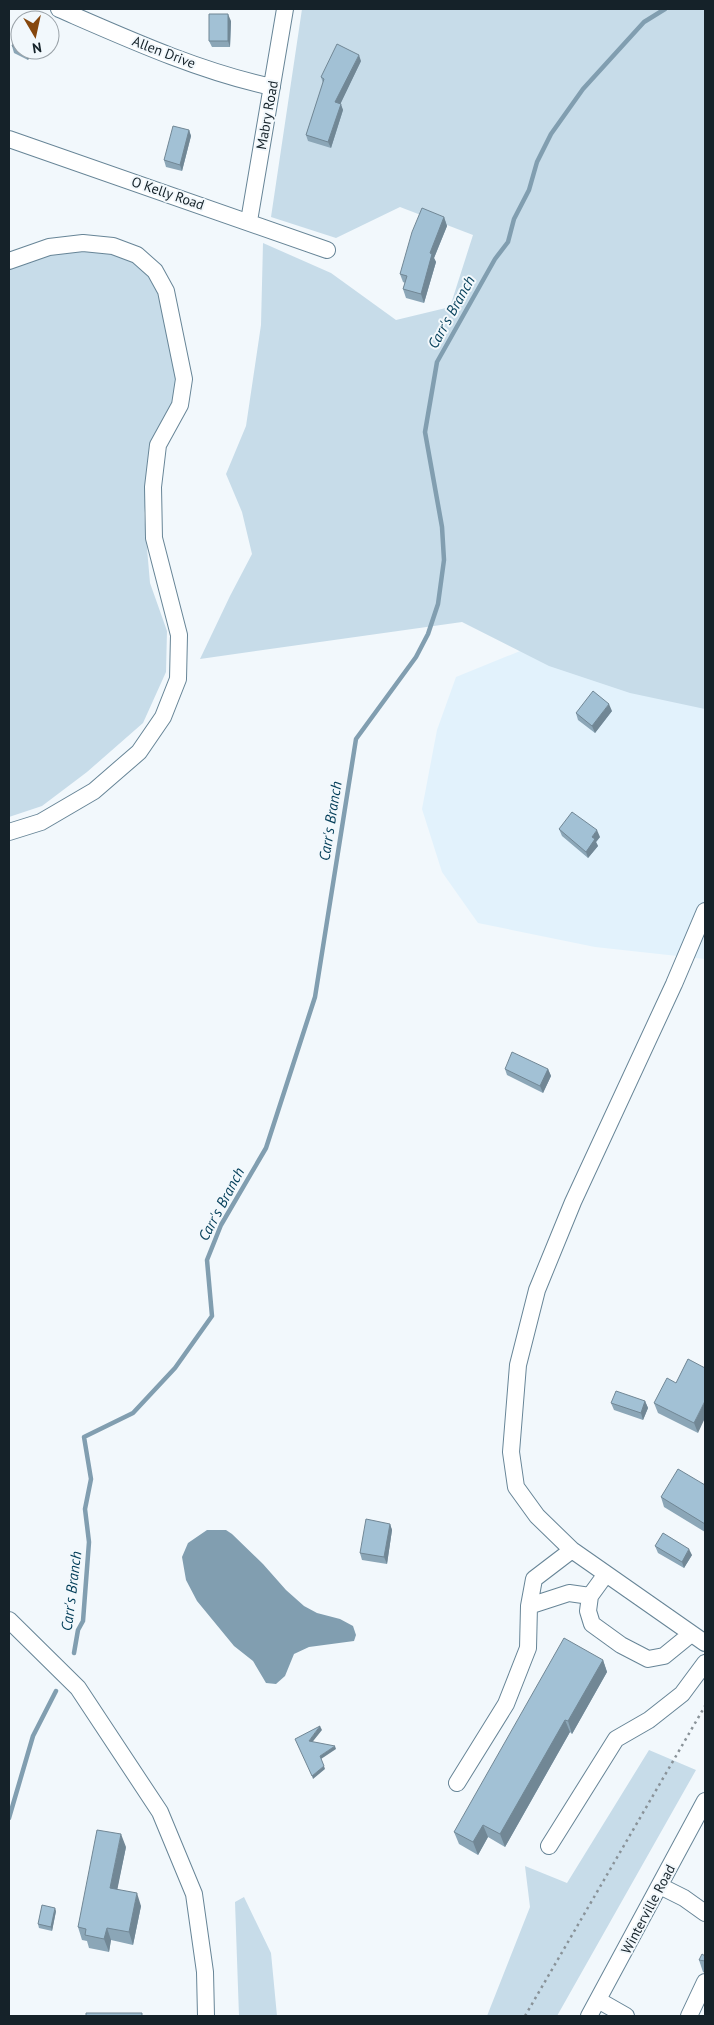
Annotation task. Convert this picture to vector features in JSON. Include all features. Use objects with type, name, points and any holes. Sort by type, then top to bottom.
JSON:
[{"type":"street","name":"Allen Drive","points":[[59,9],[160,53],[242,81],[272,87]]},
{"type":"street","name":"Mabry Road","points":[[250,221],[285,9]]},
{"type":"street","name":"O Kelly Road","points":[[9,138],[250,221],[327,250]]},
{"type":"street","points":[[9,260],[49,247],[83,243],[113,246],[136,255],[155,271],[166,291],[184,379],[180,405],[158,445],[154,487],[154,538],[179,635],[178,678],[163,717],[139,752],[94,791],[41,822],[9,832]]},
{"type":"street","points":[[701,1638],[572,1550],[537,1516],[516,1487],[511,1452],[518,1364],[537,1290],[573,1202],[674,984],[705,911]]},
{"type":"street","points":[[457,1783],[509,1696],[528,1648],[529,1606],[534,1579],[572,1550]]},
{"type":"street","points":[[606,1574],[590,1596],[588,1611],[592,1624],[621,1645],[648,1659],[664,1656],[701,1638]]},
{"type":"street","points":[[529,1606],[569,1593],[590,1596]]},
{"type":"street","points":[[9,1620],[78,1688],[160,1812],[194,1894],[205,1972],[206,2016]]},
{"type":"street","points":[[549,1846],[616,1739],[649,1720],[682,1694],[705,1663]]},
{"type":"street","name":"Winterville Road","points":[[589,2016],[705,1801]]},
{"type":"street","points":[[660,1886],[684,1898],[705,1913]]},
{"type":"street","points":[[691,2016],[705,1982]]},
{"type":"street","points":[[598,2000],[626,2016]]},
{"type":"path","points":[[525,2016],[705,1706]]},
{"type":"shaded area","points":[[302,9],[705,9],[705,709],[630,693],[549,666],[462,622],[200,659],[252,554],[242,512],[226,474],[246,426],[261,325],[263,243],[331,273],[396,320],[450,307],[473,235],[400,207],[336,238],[271,217]]},
{"type":"shaded area","points":[[82,249],[122,253],[152,276],[164,299],[179,386],[150,476],[144,513],[150,583],[167,631],[166,672],[143,723],[87,772],[42,806],[9,817],[9,268],[52,251]]},
{"type":"shaded area","points":[[525,649],[705,686],[705,959],[595,947],[478,923],[442,872],[422,809],[437,730],[456,677]]},
{"type":"shaded area","points":[[207,1530],[226,1530],[232,1534],[304,1606],[317,1613],[340,1619],[353,1626],[356,1635],[354,1641],[309,1647],[294,1654],[285,1676],[276,1684],[266,1683],[253,1661],[234,1646],[197,1601],[186,1580],[182,1557],[188,1543]]},
{"type":"shaded area","points":[[649,1750],[696,1770],[557,2016],[487,2016],[530,1907],[525,1866],[567,1883]]},
{"type":"shaded area","points":[[244,1897],[271,1953],[277,2016],[239,2016],[235,1902]]},
{"type":"building","points":[[209,14],[228,14],[228,41],[209,41]]},
{"type":"building","points":[[337,44],[359,55],[335,102],[341,104],[328,142],[306,135],[324,79],[321,77]]},
{"type":"building","points":[[173,126],[189,130],[180,165],[164,160]]},
{"type":"building","points":[[422,208],[444,217],[430,253],[432,254],[421,294],[403,289],[407,276],[400,274],[412,232]]},
{"type":"building","points":[[593,691],[609,704],[592,726],[576,713]]},
{"type":"building","points":[[572,812],[597,830],[592,837],[595,839],[586,852],[559,829]]},
{"type":"building","points":[[512,1052],[548,1069],[540,1086],[505,1069]]},
{"type":"building","points":[[688,1359],[705,1368],[705,1401],[694,1423],[654,1403],[667,1378],[676,1383]]},
{"type":"building","points":[[616,1391],[645,1401],[641,1413],[611,1403]]},
{"type":"building","points":[[678,1469],[705,1485],[705,1524],[661,1497]]},
{"type":"building","points":[[366,1519],[390,1524],[384,1557],[360,1553]]},
{"type":"building","points":[[663,1533],[689,1549],[682,1562],[655,1546]]},
{"type":"building","points":[[564,1638],[603,1660],[568,1721],[565,1720],[500,1834],[483,1825],[473,1842],[454,1832]]},
{"type":"building","points":[[320,1726],[309,1741],[335,1746],[320,1756],[324,1766],[312,1776],[295,1739]]},
{"type":"building","points":[[97,1830],[121,1834],[110,1888],[137,1893],[129,1932],[107,1928],[104,1939],[85,1935],[86,1929],[78,1927]]},
{"type":"building","points":[[42,1905],[55,1908],[51,1927],[38,1924]]},
{"type":"building","points":[[702,1954],[705,1956],[705,1961],[699,1960]]},
{"type":"building","points":[[86,2013],[142,2013],[142,2016],[86,2016]]},
{"type":"waterway","name":"Carr's Branch","points":[[74,1653],[78,1630],[83,1621],[89,1542],[85,1509],[91,1479],[84,1437],[133,1413],[175,1368],[212,1316],[207,1260],[221,1225],[266,1148],[315,997],[356,739],[416,657],[428,634],[438,604],[444,560],[442,527],[425,432],[437,362],[495,259],[508,242],[514,219],[529,190],[537,162],[551,134],[583,89],[644,22],[665,9]]},
{"type":"waterway","name":"Carr's Branch","points":[[9,1818],[33,1736],[56,1691]]}]
